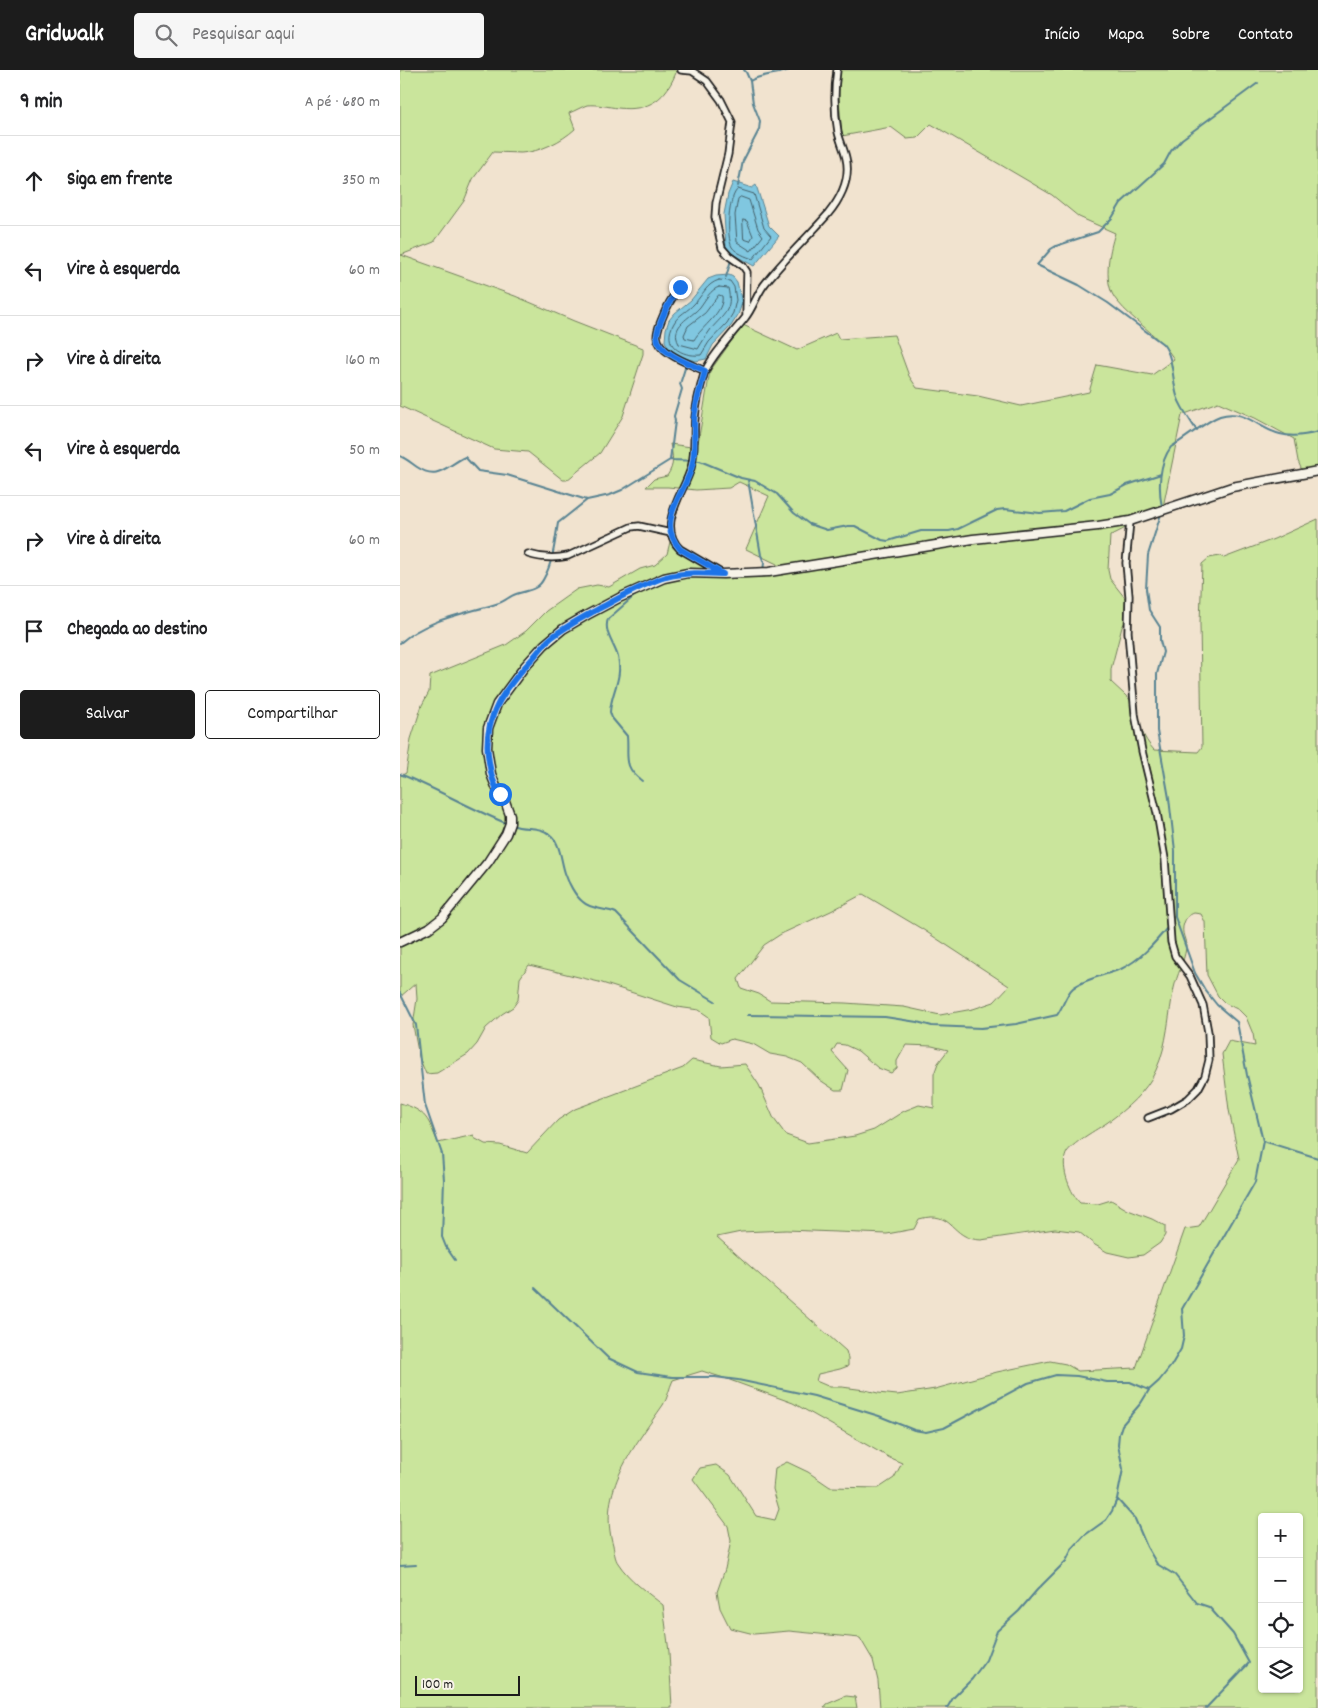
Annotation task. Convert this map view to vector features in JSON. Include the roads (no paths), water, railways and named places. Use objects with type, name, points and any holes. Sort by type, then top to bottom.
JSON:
[{"type":"main road","points":[[400,942],[429,928],[442,918],[488,862],[506,834],[510,823],[510,816],[505,801],[497,789],[491,774],[487,748],[488,728],[497,704],[544,644],[563,629],[621,597],[664,578],[688,572],[723,574],[769,572],[973,540],[1098,526],[1130,520],[1232,487],[1318,471]]},
{"type":"street","points":[[681,70],[692,71],[707,81],[721,100],[732,123],[728,154],[716,203],[715,217],[722,248],[729,256],[743,266],[747,272],[746,317]]},
{"type":"street","points":[[723,574],[680,549],[671,533],[670,523],[674,507],[691,469],[694,456],[696,408],[705,371],[746,317],[763,287],[838,203],[844,188],[847,167],[836,115],[834,90],[836,70]]},
{"type":"street","points":[[680,287],[667,306],[657,331],[658,340],[662,347],[671,355],[705,371]]},
{"type":"street","points":[[1130,520],[1126,563],[1129,596],[1128,632],[1135,714],[1142,751],[1158,813],[1165,859],[1171,942],[1175,956],[1190,976],[1203,1005],[1208,1032],[1209,1060],[1205,1076],[1198,1089],[1188,1099],[1171,1110],[1148,1118]]},
{"type":"street","points":[[528,554],[559,558],[568,556],[631,527],[639,526],[671,533]]},
{"type":"water","points":[[733,182],[752,188],[756,185],[769,226],[779,236],[754,266],[734,255],[726,247],[724,214],[728,194]]},
{"type":"water","points":[[729,275],[737,282],[742,303],[738,315],[731,326],[713,345],[706,359],[696,361],[671,353],[665,341],[669,320],[691,300],[708,279]]},
{"type":"waterway","points":[[738,186],[743,161],[759,130],[760,121],[753,103],[750,81],[744,70]]},
{"type":"waterway","points":[[750,81],[789,70]]},
{"type":"waterway","points":[[1197,431],[1186,414],[1175,390],[1169,356],[1163,344],[1108,303],[1079,285],[1037,265],[1056,246],[1098,232],[1112,218],[1121,203],[1164,164],[1171,151],[1182,139],[1258,83]]},
{"type":"waterway","points":[[726,277],[731,260]]},
{"type":"waterway","points":[[670,460],[674,416],[682,389],[680,384],[686,365]]},
{"type":"waterway","points":[[1162,507],[1160,476],[1167,453],[1171,447],[1214,418],[1229,414],[1237,415],[1284,435],[1318,432]]},
{"type":"waterway","points":[[400,456],[424,471],[431,473],[442,471],[465,457],[478,471],[507,475],[587,500]]},
{"type":"waterway","points":[[400,643],[422,628],[434,623],[499,603],[514,595],[535,588],[542,582],[550,565],[558,523],[587,500],[610,495],[622,490],[670,460],[700,461],[741,478],[755,481],[777,494],[794,513],[809,524],[827,530],[855,526],[882,540],[888,541],[921,531],[949,531],[958,529],[997,510],[1005,509],[1040,513],[1064,511],[1090,498],[1110,494],[1127,485],[1161,474]]},
{"type":"waterway","points":[[748,480],[764,563],[763,571]]},
{"type":"waterway","points":[[947,1708],[953,1698],[972,1679],[986,1660],[997,1631],[1019,1611],[1066,1561],[1072,1549],[1085,1535],[1106,1520],[1112,1511],[1117,1499],[1123,1469],[1118,1445],[1122,1425],[1141,1403],[1149,1390],[1171,1366],[1181,1349],[1184,1336],[1182,1309],[1255,1182],[1263,1141],[1247,1075],[1237,1022],[1217,1005],[1205,990],[1195,973],[1175,917],[1175,851],[1169,798],[1157,731],[1157,674],[1163,652],[1160,641],[1160,627],[1149,610],[1146,589],[1148,555],[1161,514]]},
{"type":"waterway","points":[[641,592],[608,619],[607,629],[617,652],[619,665],[618,679],[610,712],[612,718],[627,736],[629,766],[642,781]]},
{"type":"waterway","points":[[400,774],[508,824]]},
{"type":"waterway","points":[[512,825],[538,829],[551,835],[559,850],[568,880],[580,899],[586,905],[616,913],[680,980],[715,1001]]},
{"type":"waterway","points":[[748,1015],[885,1017],[932,1026],[981,1028],[1016,1024],[1057,1015],[1073,988],[1082,982],[1128,965],[1146,951],[1167,928]]},
{"type":"waterway","points":[[400,993],[416,1025],[425,1105],[442,1154],[444,1180],[442,1237],[455,1260]]},
{"type":"waterway","points":[[1263,1141],[1318,1158]]},
{"type":"waterway","points":[[535,1288],[608,1358],[638,1372],[672,1377],[715,1377],[738,1380],[814,1396],[879,1416],[914,1430],[926,1432],[944,1428],[1028,1383],[1056,1375],[1077,1376],[1107,1382],[1130,1382],[1149,1390]]},
{"type":"waterway","points":[[1117,1499],[1135,1519],[1147,1547],[1157,1564],[1175,1575],[1197,1603],[1209,1607],[1233,1634],[1249,1663],[1206,1708]]},
{"type":"waterway","points":[[400,1566],[416,1565]]}]
